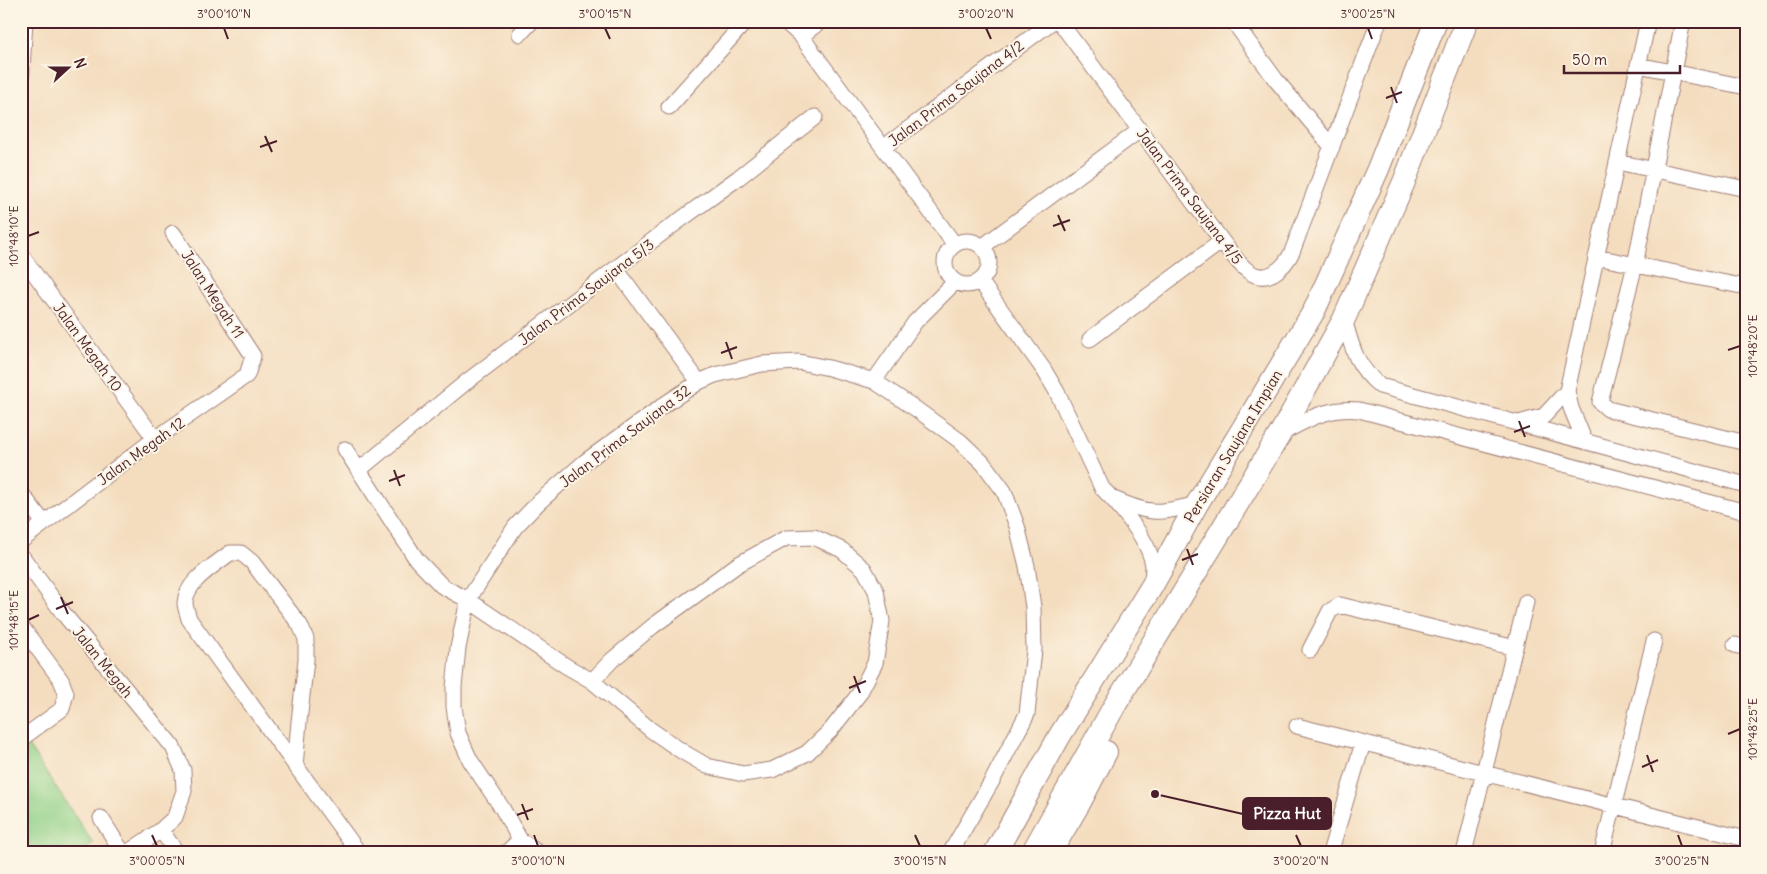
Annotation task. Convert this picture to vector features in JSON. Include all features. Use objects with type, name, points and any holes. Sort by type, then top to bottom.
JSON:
[{"type":"highway","name":"Persiaran Saujana Impian","points":[[995,853],[1059,737],[1152,586],[1197,504],[1314,311],[1378,169],[1436,21]]},
{"type":"highway","points":[[1032,853],[1115,705],[1280,434],[1344,319],[1404,182],[1468,21]]},
{"type":"highway","points":[[1050,853],[1079,804],[1111,741],[1115,726],[1115,705]]},
{"type":"street","points":[[21,84],[25,21]]},
{"type":"street","points":[[520,34],[532,21]]},
{"type":"street","points":[[669,107],[746,21]]},
{"type":"street","points":[[784,21],[801,36],[955,245]]},
{"type":"street","points":[[801,36],[821,21]]},
{"type":"street","name":"Jalan Prima Saujana 4/2","points":[[884,147],[1053,21]]},
{"type":"street","name":"Jalan Prima Saujana 4/5","points":[[1059,21],[1222,241],[1246,270],[1264,276],[1274,274],[1280,270],[1286,264],[1292,252],[1379,21]]},
{"type":"street","points":[[1233,21],[1276,80],[1332,147]]},
{"type":"street","points":[[1585,442],[1571,408],[1567,391],[1648,21]]},
{"type":"street","points":[[1683,21],[1635,264],[1600,402],[1608,409],[1746,443]]},
{"type":"street","points":[[1638,65],[1746,87]]},
{"type":"street","name":"Jalan Prima Saujana 5/3","points":[[359,470],[465,383],[738,178],[815,117]]},
{"type":"street","points":[[982,247],[1140,130]]},
{"type":"street","points":[[1617,162],[1746,189]]},
{"type":"street","name":"Jalan Megah 11","points":[[172,233],[253,356]]},
{"type":"street","points":[[968,241],[974,242],[982,247],[988,255],[988,271],[980,282],[964,286],[954,282],[949,276],[946,270],[946,255],[950,248],[955,245],[968,241]]},
{"type":"street","points":[[1090,339],[1222,241]]},
{"type":"street","name":"Jalan Megah 10","points":[[21,255],[155,439]]},
{"type":"street","points":[[1596,256],[1746,287]]},
{"type":"street","points":[[616,269],[699,382]]},
{"type":"street","points":[[874,382],[915,322],[954,282]]},
{"type":"street","points":[[980,282],[1053,385],[1076,429],[1102,488],[1141,537],[1148,551],[1152,566],[1152,586]]},
{"type":"street","points":[[1344,319],[1351,344],[1359,362],[1367,375],[1380,386],[1746,485]]},
{"type":"street","name":"Jalan Megah 12","points":[[21,541],[155,439],[247,376],[253,356]]},
{"type":"street","name":"Jalan Prima Saujana 32","points":[[468,600],[515,527],[539,502],[586,461],[699,382],[715,375],[762,364],[799,362],[829,368],[874,382],[960,440],[983,463],[1004,491],[1018,526],[1027,566],[1033,607],[1034,650],[1027,714],[992,781],[950,853]]},
{"type":"street","points":[[1518,424],[1544,416],[1567,391]]},
{"type":"street","points":[[1280,434],[1327,412],[1345,409],[1359,410],[1746,512]]},
{"type":"street","points":[[345,449],[417,560],[442,586],[468,600],[566,666],[592,681],[651,730],[707,766],[743,774],[772,770],[807,754],[831,730],[859,694],[875,663],[882,621],[876,591],[864,569],[842,550],[814,537],[786,538],[737,565],[653,626],[612,660],[592,681]]},
{"type":"street","points":[[21,493],[44,523]]},
{"type":"street","points":[[1112,499],[1147,512],[1163,512],[1197,504]]},
{"type":"street","points":[[295,766],[306,660],[306,640],[300,625],[252,562],[241,553],[230,552],[198,578],[190,589],[185,603],[189,619],[295,766],[359,853]]},
{"type":"street","name":"Jalan Megah","points":[[21,555],[63,613],[173,747],[183,770],[184,792],[175,816],[162,830]]},
{"type":"street","points":[[468,600],[458,648],[454,688],[454,707],[458,733],[470,760],[502,808],[520,840],[538,853]]},
{"type":"street","points":[[1464,853],[1526,602]]},
{"type":"street","points":[[1310,650],[1330,611],[1340,605],[1515,648]]},
{"type":"street","points":[[21,626],[61,680],[66,693],[62,708],[21,739]]},
{"type":"street","points":[[1602,853],[1654,641]]},
{"type":"street","points":[[1297,726],[1746,840]]},
{"type":"street","points":[[1330,853],[1363,743]]},
{"type":"street","points":[[101,818],[124,853]]},
{"type":"street","points":[[128,853],[162,830],[177,853]]},
{"type":"street","points":[[506,853],[520,840]]},
{"type":"street","points":[[1744,853],[1746,844]]},
{"type":"green space","points":[[27,744],[93,843],[81,853],[21,853],[21,748]]},
{"type":"place","name":"Pizza Hut","points":[[1155,794]]}]
